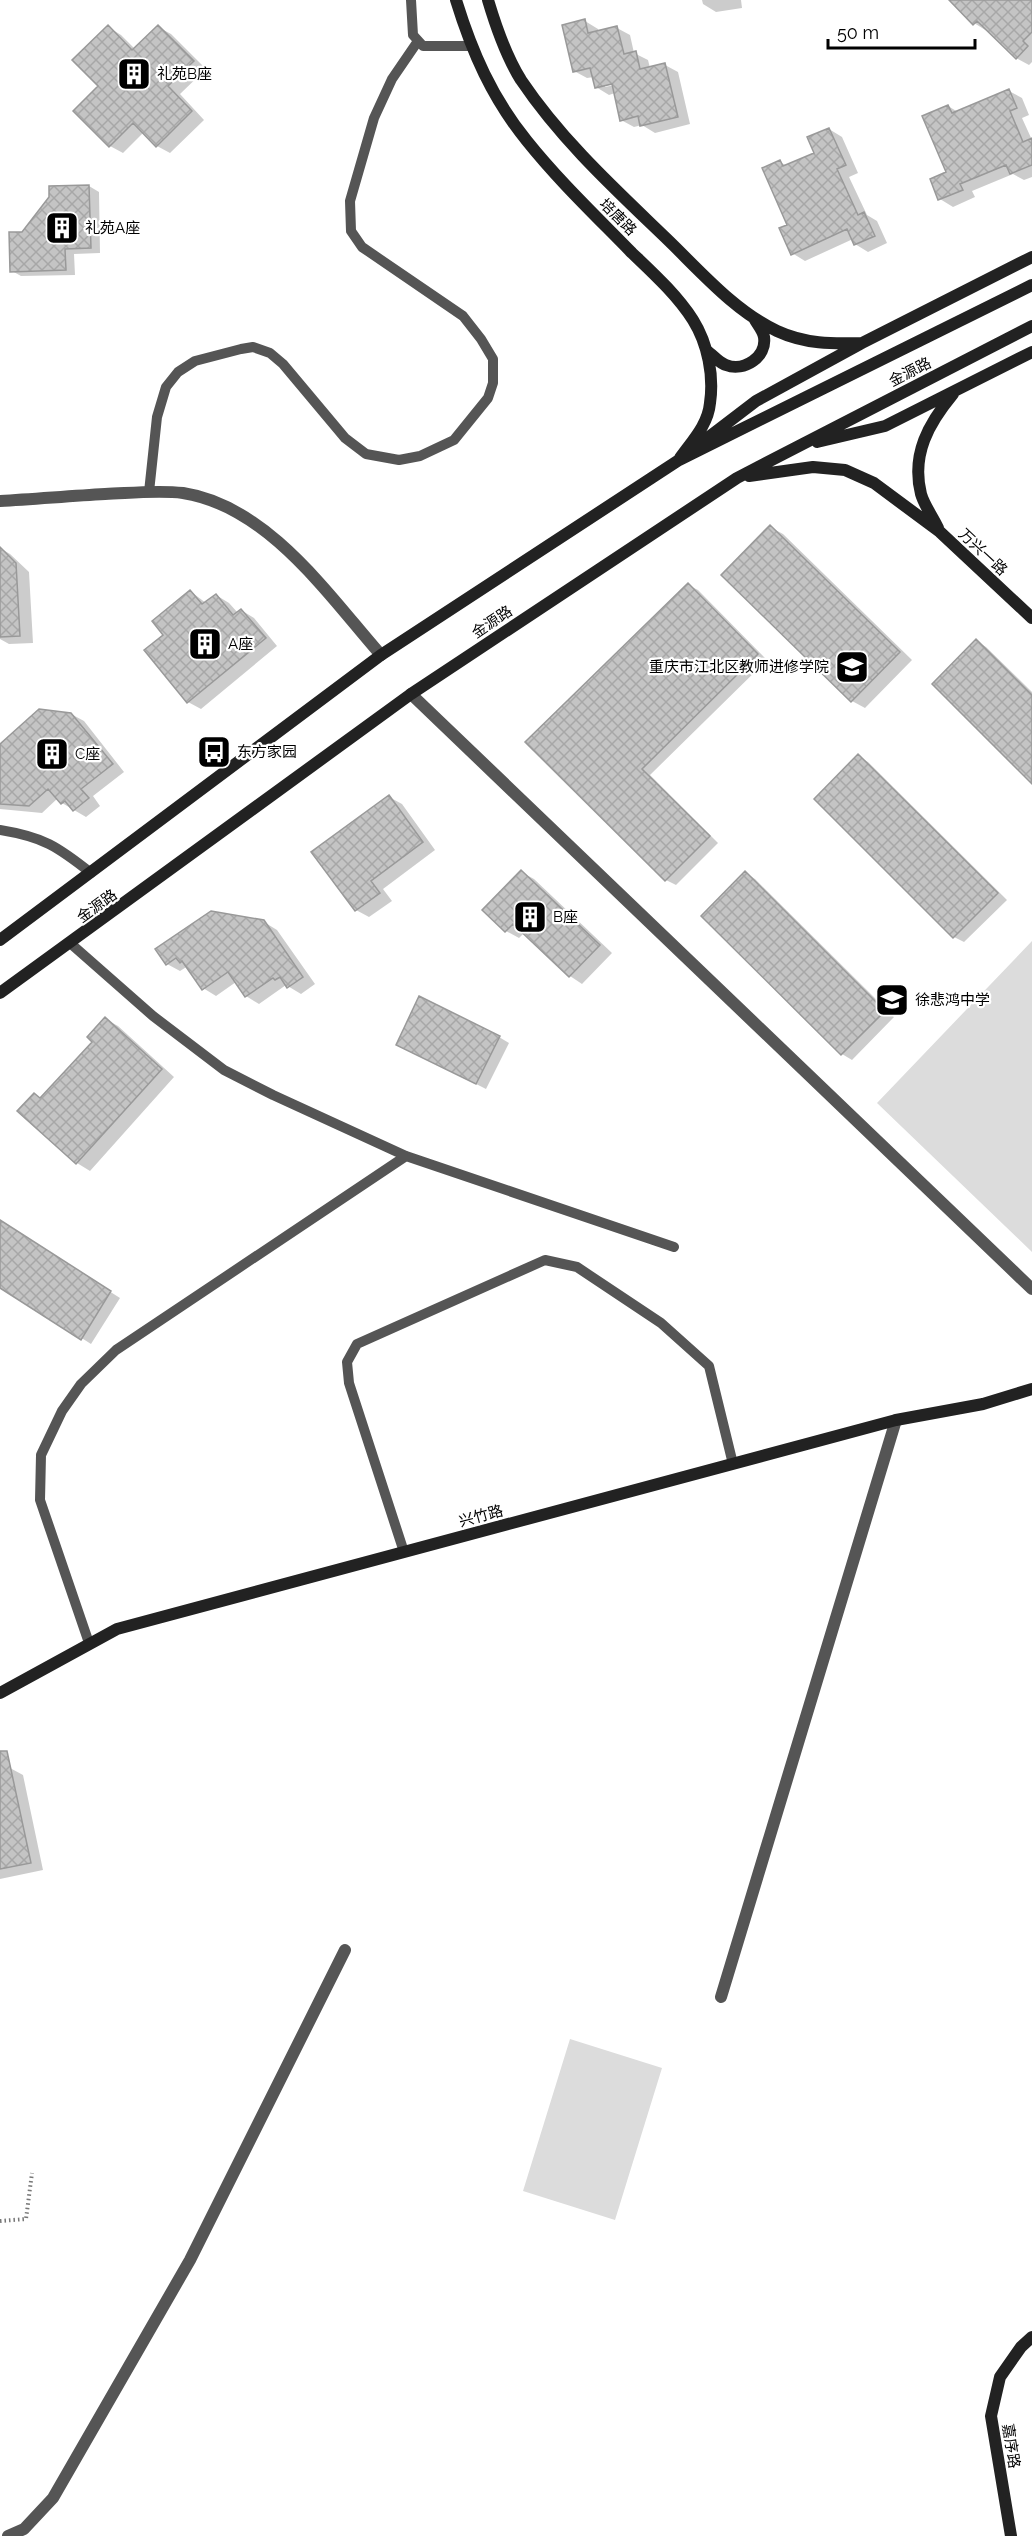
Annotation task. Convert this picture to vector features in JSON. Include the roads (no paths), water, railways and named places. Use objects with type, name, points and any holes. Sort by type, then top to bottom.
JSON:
[{"type":"street","name":"培唐路","points":[[456,0],[470,46],[493,95],[560,180],[672,293],[694,321],[707,351],[711,382],[710,405],[704,425],[679,460]]},
{"type":"street","name":"培唐路","points":[[488,0],[497,28],[520,78],[554,123],[582,156],[685,257],[755,320],[778,332],[822,344],[862,343]]},
{"type":"street","points":[[679,460],[756,401],[862,343],[1032,257]]},
{"type":"street","name":"金源路","points":[[0,940],[381,656],[679,460],[1032,285]]},
{"type":"street","points":[[707,351],[724,365],[739,368],[752,363],[763,350],[764,336],[755,320]]},
{"type":"street","name":"金源路","points":[[0,993],[411,694],[737,478],[1032,326]]},
{"type":"street","points":[[798,446],[885,426],[1032,352]]},
{"type":"street","points":[[940,532],[921,495],[918,461],[924,435],[933,418],[955,391]]},
{"type":"street","points":[[737,478],[813,467],[845,470],[874,483],[940,532]]},
{"type":"street","points":[[0,501],[149,492],[184,494],[216,502],[246,517],[270,534],[304,567],[381,656]]},
{"type":"street","name":"万兴一路","points":[[940,532],[1032,618]]},
{"type":"street","points":[[411,694],[1032,1289]]},
{"type":"street","name":"兴竹路","points":[[983,1404],[1032,1381]]},
{"type":"street","name":"兴竹路","points":[[0,1692],[117,1629],[896,1420],[983,1404],[1032,1389]]},
{"type":"street","points":[[721,1997],[896,1420]]},
{"type":"street","points":[[8,2536],[24,2529],[53,2498],[190,2260],[345,1950]]},
{"type":"street","name":"嘉序路","points":[[1011,2536],[991,2416],[1000,2377],[1032,2337]]},
{"type":"lane","points":[[411,0],[412,35],[423,46],[470,46]]},
{"type":"lane","points":[[149,492],[157,417],[165,387],[178,372],[195,361],[253,347],[270,353],[283,364],[345,438],[366,454],[399,459],[420,456],[454,440],[488,398],[493,383],[493,359],[463,316],[362,247],[351,231],[350,201],[374,118],[392,79],[418,40]]},
{"type":"lane","points":[[0,830],[36,837],[59,847],[91,873]]},
{"type":"lane","points":[[70,944],[153,1016],[224,1070],[273,1095],[406,1156],[674,1246]]},
{"type":"lane","points":[[89,1643],[40,1500],[41,1455],[62,1411],[81,1384],[116,1350],[406,1156]]},
{"type":"lane","points":[[404,1552],[349,1383],[348,1362],[357,1344],[545,1260],[577,1267],[661,1323],[709,1366],[732,1464]]},
{"type":"place","name":"礼苑B座","points":[[134,74]]},
{"type":"place","name":"礼苑A座","points":[[62,228]]},
{"type":"place","name":"A座","points":[[205,644]]},
{"type":"place","name":"重庆市江北区教师进修学院","points":[[852,667]]},
{"type":"place","name":"东方家园","points":[[214,752]]},
{"type":"place","name":"C座","points":[[52,754]]},
{"type":"place","name":"B座","points":[[530,917]]},
{"type":"place","name":"徐悲鸿中学","points":[[892,1000]]}]
